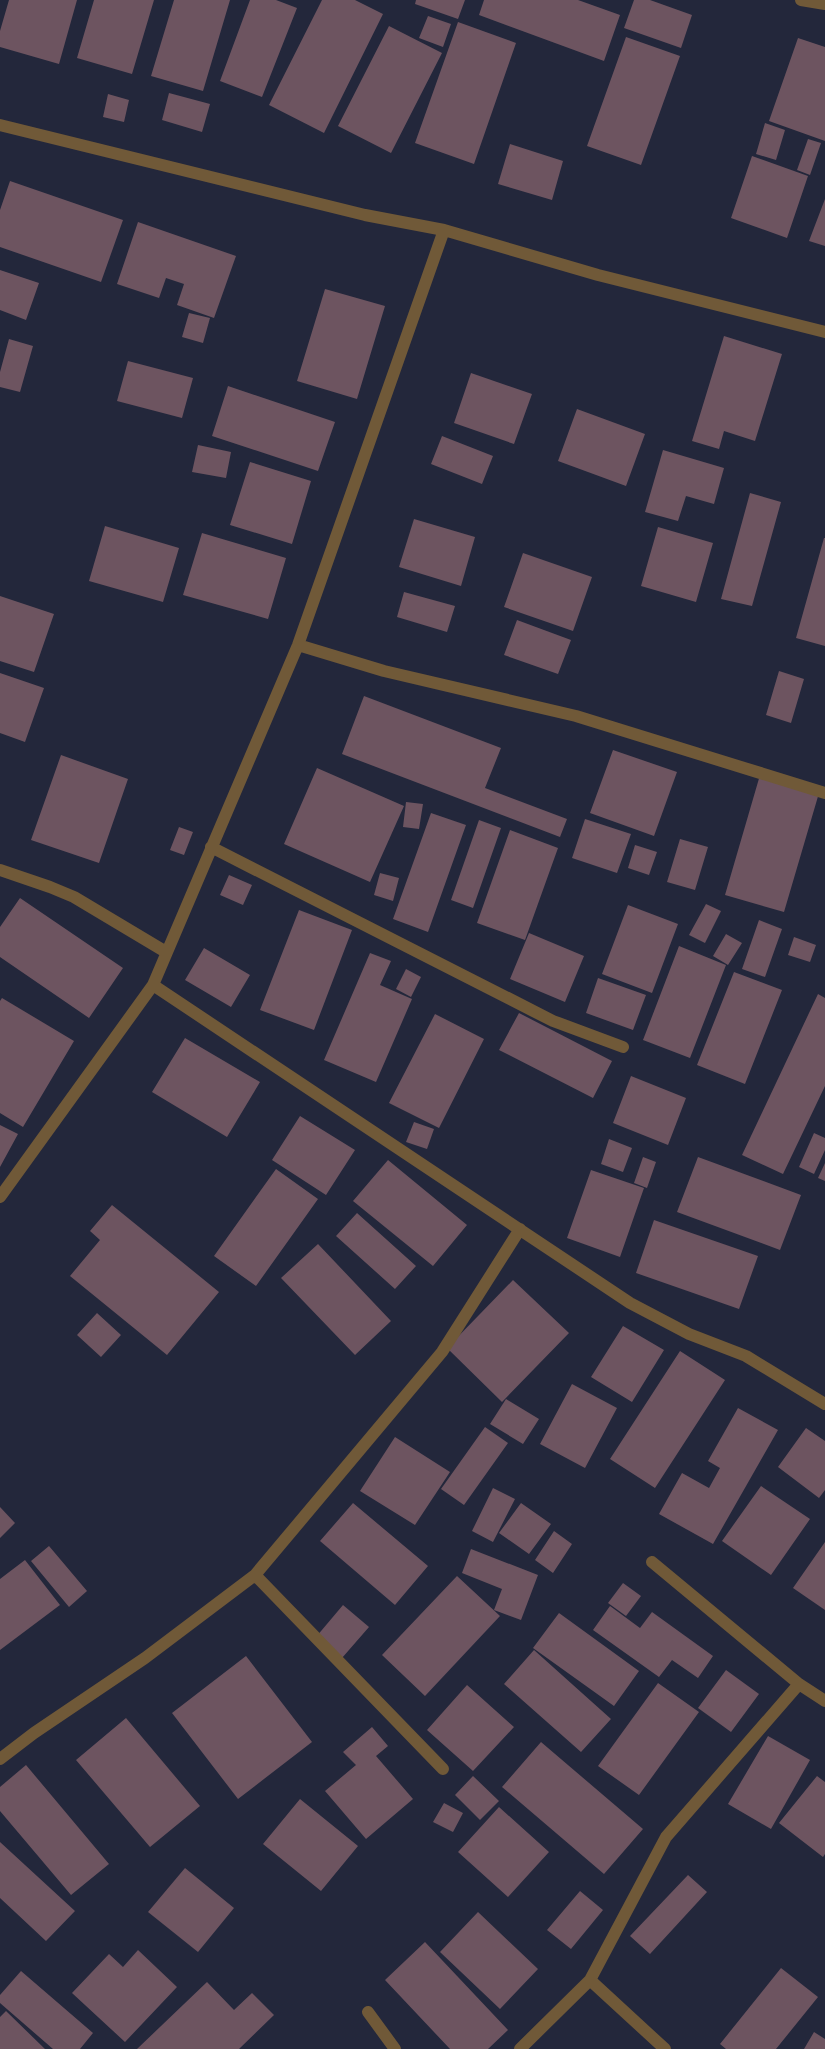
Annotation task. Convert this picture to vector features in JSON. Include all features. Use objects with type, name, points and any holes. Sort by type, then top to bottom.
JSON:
[{"type":"street","points":[[801,0],[825,4]]},
{"type":"street","points":[[0,125],[365,215],[444,230],[598,274],[825,332]]},
{"type":"street","points":[[0,1197],[153,985],[298,645],[444,230]]},
{"type":"street","points":[[298,645],[384,671],[576,716],[825,793]]},
{"type":"street","points":[[211,846],[553,1021],[623,1046]]},
{"type":"street","points":[[0,870],[50,887],[74,898],[166,952]]},
{"type":"street","points":[[153,985],[630,1303],[689,1334],[746,1356],[825,1404]]},
{"type":"street","points":[[0,1758],[34,1732],[145,1658],[254,1575],[442,1352],[520,1229]]},
{"type":"street","points":[[652,1562],[799,1684],[825,1701]]},
{"type":"street","points":[[254,1575],[443,1769]]},
{"type":"street","points":[[520,2049],[590,1980],[666,1837],[799,1684]]},
{"type":"street","points":[[590,1980],[665,2049]]},
{"type":"street","points":[[368,2012],[395,2049]]},
{"type":"building","points":[[9,0],[77,0],[59,64],[0,47],[0,31]]},
{"type":"building","points":[[94,0],[154,0],[132,74],[77,58]]},
{"type":"building","points":[[174,0],[230,0],[203,91],[151,76]]},
{"type":"building","points":[[250,0],[276,0],[297,8],[262,97],[220,81]]},
{"type":"building","points":[[322,0],[355,0],[383,14],[324,133],[269,105]]},
{"type":"building","points":[[416,0],[465,0],[458,19],[415,4]]},
{"type":"building","points":[[484,0],[578,0],[620,15],[604,61],[479,15]]},
{"type":"building","points":[[634,0],[650,0],[692,15],[681,48],[624,28]]},
{"type":"building","points":[[428,16],[451,24],[443,47],[419,38]]},
{"type":"building","points":[[458,22],[516,43],[474,164],[415,143]]},
{"type":"building","points":[[389,26],[442,53],[391,153],[338,126]]},
{"type":"building","points":[[626,37],[680,56],[641,165],[587,146]]},
{"type":"building","points":[[798,38],[825,47],[825,141],[769,121]]},
{"type":"building","points":[[169,93],[210,104],[202,132],[162,120]]},
{"type":"building","points":[[108,94],[129,100],[124,122],[103,117]]},
{"type":"building","points":[[765,123],[785,130],[776,160],[756,154]]},
{"type":"building","points":[[808,139],[821,143],[810,175],[797,170]]},
{"type":"building","points":[[510,144],[563,161],[552,200],[498,184]]},
{"type":"building","points":[[752,156],[808,176],[787,238],[731,218]]},
{"type":"building","points":[[10,181],[123,220],[101,282],[0,247],[0,210]]},
{"type":"building","points":[[825,199],[825,246],[809,241]]},
{"type":"building","points":[[138,222],[236,256],[214,318],[177,305],[184,284],[166,278],[159,298],[117,284]]},
{"type":"building","points":[[0,270],[39,283],[26,320],[0,310]]},
{"type":"building","points":[[325,289],[385,306],[357,399],[297,381]]},
{"type":"building","points":[[189,313],[210,318],[203,343],[182,337]]},
{"type":"building","points":[[724,336],[782,354],[755,441],[724,431],[719,449],[692,441]]},
{"type":"building","points":[[9,339],[33,346],[20,392],[0,387],[0,372]]},
{"type":"building","points":[[128,361],[193,378],[182,418],[117,401]]},
{"type":"building","points":[[471,373],[532,394],[514,444],[454,423]]},
{"type":"building","points":[[228,386],[335,422],[318,471],[212,436]]},
{"type":"building","points":[[577,409],[645,434],[626,486],[558,461]]},
{"type":"building","points":[[442,436],[493,456],[482,484],[431,464]]},
{"type":"building","points":[[198,445],[231,452],[226,478],[192,472]]},
{"type":"building","points":[[663,450],[724,468],[714,504],[686,496],[678,521],[645,512]]},
{"type":"building","points":[[250,462],[311,481],[292,544],[230,525]]},
{"type":"building","points":[[750,493],[781,502],[752,606],[721,599]]},
{"type":"building","points":[[414,519],[475,537],[461,586],[399,567]]},
{"type":"building","points":[[105,526],[179,548],[163,602],[89,581]]},
{"type":"building","points":[[658,527],[713,543],[696,602],[641,586]]},
{"type":"building","points":[[202,533],[286,558],[268,619],[183,595]]},
{"type":"building","points":[[825,538],[825,646],[796,638]]},
{"type":"building","points":[[523,553],[592,577],[573,631],[504,607]]},
{"type":"building","points":[[404,592],[455,606],[447,632],[397,617]]},
{"type":"building","points":[[0,596],[54,614],[34,672],[0,661]]},
{"type":"building","points":[[517,620],[571,640],[558,674],[504,655]]},
{"type":"building","points":[[779,671],[804,679],[791,723],[766,715]]},
{"type":"building","points":[[0,673],[44,688],[25,742],[0,733]]},
{"type":"building","points":[[364,696],[501,748],[485,788],[567,819],[560,837],[342,754]]},
{"type":"building","points":[[613,750],[677,772],[654,836],[590,813]]},
{"type":"building","points":[[61,755],[128,779],[99,863],[31,840]]},
{"type":"building","points":[[317,768],[404,806],[370,882],[284,844]]},
{"type":"building","points":[[760,775],[819,793],[784,912],[725,895]]},
{"type":"building","points":[[406,802],[423,804],[419,829],[403,827]]},
{"type":"building","points":[[431,813],[466,825],[428,932],[393,919]]},
{"type":"building","points":[[585,819],[631,834],[617,873],[572,858]]},
{"type":"building","points":[[479,820],[501,828],[473,908],[451,900]]},
{"type":"building","points":[[179,827],[193,832],[184,855],[170,850]]},
{"type":"building","points":[[510,830],[558,848],[525,940],[477,923]]},
{"type":"building","points":[[680,839],[708,847],[695,890],[667,882]]},
{"type":"building","points":[[635,845],[657,852],[649,875],[628,868]]},
{"type":"building","points":[[380,873],[399,878],[393,901],[374,895]]},
{"type":"building","points":[[229,875],[252,885],[243,905],[220,895]]},
{"type":"building","points":[[20,898],[123,968],[89,1018],[0,957],[0,927]]},
{"type":"building","points":[[706,904],[721,911],[705,943],[689,935]]},
{"type":"building","points":[[628,905],[678,924],[652,993],[602,974]]},
{"type":"building","points":[[299,910],[352,930],[314,1030],[260,1010]]},
{"type":"building","points":[[759,920],[782,929],[765,977],[742,969]]},
{"type":"building","points":[[529,933],[584,956],[565,1002],[510,979]]},
{"type":"building","points":[[726,934],[742,943],[728,965],[713,956]]},
{"type":"building","points":[[794,937],[816,945],[810,962],[788,955]]},
{"type":"building","points":[[679,946],[726,965],[690,1058],[643,1040]]},
{"type":"building","points":[[204,948],[250,975],[231,1007],[185,980]]},
{"type":"building","points":[[370,953],[391,961],[380,985],[412,999],[376,1082],[324,1060]]},
{"type":"building","points":[[406,969],[421,977],[411,997],[396,989]]},
{"type":"building","points":[[734,972],[782,990],[745,1084],[697,1065]]},
{"type":"building","points":[[598,978],[646,995],[633,1030],[586,1013]]},
{"type":"building","points":[[818,994],[825,998],[825,1086],[783,1174],[742,1155]]},
{"type":"building","points":[[2,998],[74,1041],[23,1127],[0,1113],[0,1001]]},
{"type":"building","points":[[519,1013],[612,1061],[593,1098],[499,1050]]},
{"type":"building","points":[[435,1014],[484,1039],[439,1128],[389,1103]]},
{"type":"building","points":[[185,1038],[260,1082],[227,1137],[152,1092]]},
{"type":"building","points":[[631,1076],[686,1098],[668,1145],[613,1123]]},
{"type":"building","points":[[300,1116],[355,1150],[326,1195],[272,1160]]},
{"type":"building","points":[[414,1122],[434,1129],[427,1149],[406,1142]]},
{"type":"building","points":[[0,1125],[18,1134],[0,1167]]},
{"type":"building","points":[[814,1133],[825,1138],[825,1150],[814,1174],[799,1167]]},
{"type":"building","points":[[609,1139],[632,1148],[623,1172],[601,1164]]},
{"type":"building","points":[[643,1157],[656,1162],[647,1188],[634,1183]]},
{"type":"building","points":[[698,1157],[801,1195],[780,1250],[677,1212]]},
{"type":"building","points":[[388,1160],[467,1225],[433,1266],[353,1201]]},
{"type":"building","points":[[825,1163],[825,1181],[818,1178]]},
{"type":"building","points":[[276,1169],[318,1199],[256,1286],[214,1256]]},
{"type":"building","points":[[591,1170],[644,1188],[620,1257],[567,1238]]},
{"type":"building","points":[[112,1205],[219,1292],[167,1355],[70,1276],[100,1240],[90,1231]]},
{"type":"building","points":[[357,1213],[416,1266],[395,1289],[336,1236]]},
{"type":"building","points":[[654,1220],[758,1256],[739,1309],[636,1273]]},
{"type":"building","points":[[318,1244],[391,1321],[355,1355],[281,1278]]},
{"type":"building","points":[[513,1280],[569,1333],[502,1402],[447,1348]]},
{"type":"building","points":[[97,1313],[121,1335],[101,1357],[77,1335]]},
{"type":"building","points":[[623,1326],[664,1350],[632,1402],[591,1377]]},
{"type":"building","points":[[680,1351],[725,1380],[655,1488],[610,1459]]},
{"type":"building","points":[[572,1384],[617,1408],[585,1468],[540,1444]]},
{"type":"building","points":[[506,1399],[539,1419],[523,1444],[490,1424]]},
{"type":"building","points":[[738,1408],[778,1430],[713,1544],[659,1514],[682,1473],[709,1488],[720,1468],[708,1461]]},
{"type":"building","points":[[485,1427],[508,1443],[464,1505],[441,1489]]},
{"type":"building","points":[[806,1428],[825,1441],[825,1490],[819,1498],[778,1467]]},
{"type":"building","points":[[395,1437],[450,1472],[415,1525],[360,1491]]},
{"type":"building","points":[[761,1486],[810,1519],[771,1575],[722,1541]]},
{"type":"building","points":[[493,1488],[515,1499],[493,1542],[472,1531]]},
{"type":"building","points":[[353,1503],[428,1566],[395,1605],[320,1541]]},
{"type":"building","points":[[521,1503],[551,1524],[529,1554],[499,1533]]},
{"type":"building","points":[[0,1507],[15,1523],[0,1538]]},
{"type":"building","points":[[554,1531],[572,1544],[553,1573],[535,1560]]},
{"type":"building","points":[[825,1542],[825,1610],[793,1588]]},
{"type":"building","points":[[49,1546],[87,1591],[69,1607],[31,1561]]},
{"type":"building","points":[[471,1549],[538,1575],[521,1620],[494,1610],[502,1589],[462,1573]]},
{"type":"building","points":[[25,1560],[60,1605],[0,1650],[0,1579]]},
{"type":"building","points":[[457,1576],[500,1616],[425,1696],[382,1655]]},
{"type":"building","points":[[623,1583],[641,1596],[626,1616],[608,1603]]},
{"type":"building","points":[[343,1605],[369,1627],[342,1658],[316,1637]]},
{"type":"building","points":[[610,1606],[640,1628],[652,1612],[713,1656],[698,1678],[672,1660],[659,1677],[593,1630]]},
{"type":"building","points":[[559,1613],[639,1671],[614,1706],[533,1648]]},
{"type":"building","points":[[534,1650],[611,1719],[581,1752],[504,1684]]},
{"type":"building","points":[[246,1656],[312,1742],[238,1799],[172,1713]]},
{"type":"building","points":[[726,1670],[759,1694],[731,1732],[698,1708]]},
{"type":"building","points":[[658,1683],[699,1712],[639,1795],[598,1766]]},
{"type":"building","points":[[467,1685],[514,1727],[473,1771],[427,1730]]},
{"type":"building","points":[[126,1718],[200,1806],[150,1847],[76,1760]]},
{"type":"building","points":[[372,1727],[388,1746],[376,1756],[413,1799],[366,1839],[325,1791],[356,1765],[343,1752]]},
{"type":"building","points":[[768,1736],[810,1760],[771,1829],[728,1804]]},
{"type":"building","points":[[541,1742],[643,1829],[604,1874],[502,1787]]},
{"type":"building","points":[[26,1765],[109,1864],[71,1895],[0,1811],[0,1787]]},
{"type":"building","points":[[473,1776],[499,1801],[480,1820],[455,1795]]},
{"type":"building","points":[[817,1776],[825,1782],[825,1854],[823,1857],[779,1823]]},
{"type":"building","points":[[300,1799],[358,1846],[321,1891],[263,1844]]},
{"type":"building","points":[[444,1803],[463,1813],[453,1832],[433,1822]]},
{"type":"building","points":[[499,1807],[549,1852],[508,1897],[458,1852]]},
{"type":"building","points":[[0,1842],[75,1911],[46,1941],[0,1898]]},
{"type":"building","points":[[185,1868],[234,1908],[198,1952],[148,1912]]},
{"type":"building","points":[[688,1875],[707,1892],[650,1954],[630,1936]]},
{"type":"building","points":[[580,1891],[603,1910],[571,1949],[547,1930]]},
{"type":"building","points":[[478,1912],[538,1969],[500,2009],[440,1952]]},
{"type":"building","points":[[425,1942],[508,2030],[488,2049],[450,2049],[385,1980]]},
{"type":"building","points":[[138,1950],[177,1987],[125,2042],[72,1993],[109,1954],[123,1967]]},
{"type":"building","points":[[781,1968],[818,1997],[776,2049],[726,2049],[720,2044]]},
{"type":"building","points":[[21,1971],[93,2033],[80,2049],[53,2049],[0,2003],[0,1995]]},
{"type":"building","points":[[207,1982],[234,2010],[252,1993],[274,2015],[239,2049],[137,2049]]},
{"type":"building","points":[[6,2011],[45,2049],[0,2049],[0,2017]]},
{"type":"building","points":[[814,2032],[825,2039],[825,2049],[804,2049]]}]
